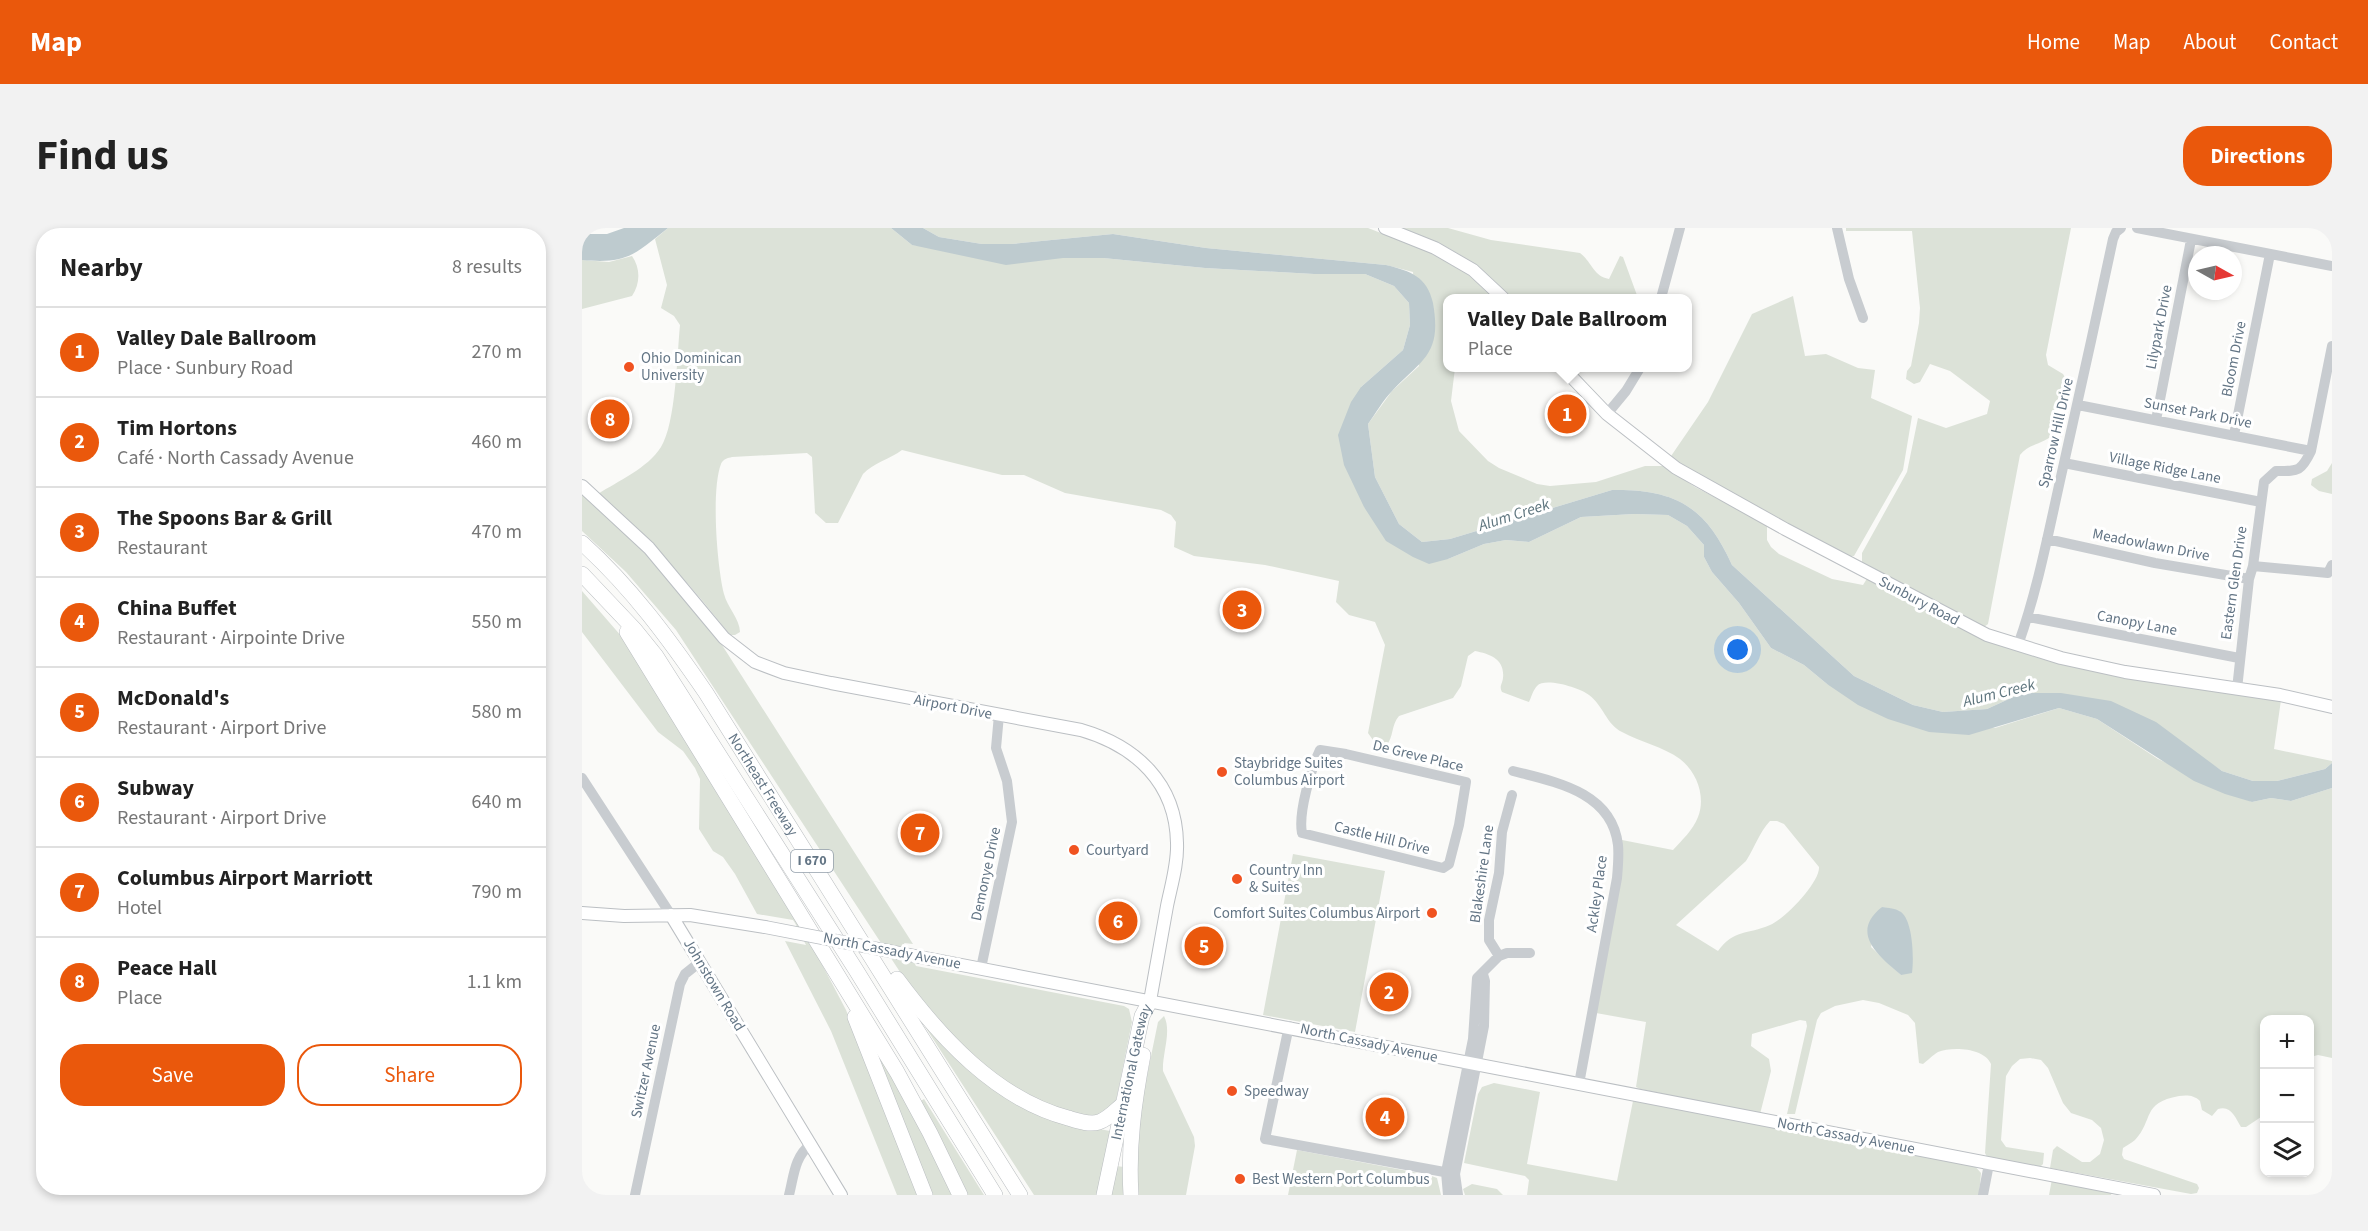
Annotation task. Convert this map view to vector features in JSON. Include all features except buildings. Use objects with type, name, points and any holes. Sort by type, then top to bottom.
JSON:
[{"type":"highway","name":"Northeast Freeway","points":[[582,543],[624,584],[666,636],[706,693],[1020,1195]]},
{"type":"highway","name":"Northeast Freeway","points":[[582,574],[656,656],[995,1195]]},
{"type":"highway","points":[[612,606],[920,1113],[960,1195]]},
{"type":"highway","points":[[846,917],[915,1004],[963,1058],[1033,1106],[1089,1123],[1100,1122],[1122,1106]]},
{"type":"highway","points":[[834,970],[925,1195]]},
{"type":"highway","name":"International Gateway","points":[[1104,1195],[1142,1016],[1150,1001]]},
{"type":"highway","name":"International Gateway","points":[[1131,1195],[1130,1150],[1135,1098],[1149,1026],[1150,1001]]},
{"type":"main road","points":[[1385,228],[1435,248],[1473,270],[1499,294]]},
{"type":"main road","name":"Sunbury Road","points":[[1567,372],[1607,414],[1676,468],[1738,504],[1947,616],[1987,635],[2125,672],[2237,689],[2332,707]]},
{"type":"main road","name":"Airport Drive","points":[[582,486],[649,548],[724,638],[755,662],[777,671],[807,678],[1102,736],[1125,748],[1142,762],[1157,779],[1164,793],[1176,824],[1177,845],[1150,1001]]},
{"type":"main road","name":"North Cassady Avenue","points":[[582,913],[714,918],[765,927],[1289,1026],[1472,1064],[2154,1195]]},
{"type":"main road","name":"Johnstown Road","points":[[671,915],[841,1195]]},
{"type":"street","points":[[1662,294],[1680,228]]},
{"type":"street","points":[[1837,228],[1849,279],[1863,318]]},
{"type":"street","name":"Sparrow Hill Drive","points":[[2018,645],[2028,617],[2047,539],[2113,239],[2121,228]]},
{"type":"street","points":[[2137,228],[2332,266]]},
{"type":"street","name":"Lilypark Drive","points":[[2157,420],[2191,240]]},
{"type":"street","name":"Bloom Drive","points":[[2234,435],[2270,254]]},
{"type":"street","points":[[2311,451],[2332,346]]},
{"type":"street","points":[[1607,414],[1626,392],[1638,372]]},
{"type":"street","name":"Sunset Park Drive","points":[[2078,405],[2311,451]]},
{"type":"street","name":"Eastern Glen Drive","points":[[2237,689],[2249,579],[2253,566],[2264,482],[2276,471],[2298,471],[2304,466],[2311,451]]},
{"type":"street","name":"Village Ridge Lane","points":[[2064,463],[2260,502]]},
{"type":"street","name":"Meadowlawn Drive","points":[[2047,539],[2155,563],[2249,579]]},
{"type":"street","points":[[2253,566],[2328,573],[2332,565]]},
{"type":"street","name":"Canopy Lane","points":[[2028,617],[2239,658]]},
{"type":"street","name":"Demonye Drive","points":[[981,968],[1012,822],[1008,781],[996,748],[999,715]]},
{"type":"street","name":"De Greve Place","points":[[1302,833],[1300,822],[1314,762],[1320,750],[1466,782],[1459,825]]},
{"type":"street","name":"Ackley Place","points":[[1513,771],[1579,791],[1600,805],[1614,827],[1618,845],[1617,878],[1579,1084]]},
{"type":"street","name":"Johnstown Road","points":[[582,778],[671,915]]},
{"type":"street","name":"Blakeshire Lane","points":[[1499,956],[1489,940],[1489,920],[1499,873],[1502,832],[1512,795]]},
{"type":"street","name":"Castle Hill Drive","points":[[1302,833],[1443,868],[1451,861],[1459,825]]},
{"type":"street","points":[[1448,1195],[1450,1173],[1472,1064],[1477,978],[1499,956],[1507,953],[1530,953]]},
{"type":"street","name":"Switzer Avenue","points":[[635,1195],[680,984],[685,974],[700,962]]},
{"type":"street","points":[[1289,1026],[1265,1138],[1450,1173]]},
{"type":"street","points":[[789,1195],[796,1162],[801,1151],[811,1144]]},
{"type":"street","points":[[1983,1195],[1989,1164]]},
{"type":"street","points":[[1450,1173],[1458,1195]]},
{"type":"shaded area","points":[[624,228],[668,228],[629,256],[610,260],[582,260],[582,234],[607,234]]},
{"type":"shaded area","points":[[668,228],[891,228],[912,245],[1063,258],[1103,258],[1205,268],[1314,274],[1365,274],[1394,286],[1409,303],[1410,325],[1403,350],[1361,387],[1364,507],[1448,559],[1484,544],[1506,540],[1529,542],[1581,517],[1668,515],[1687,526],[1704,545],[1704,557],[1712,572],[1739,603],[1771,648],[1804,665],[1827,684],[1995,728],[2059,708],[2097,719],[2158,759],[2252,802],[2271,798],[2291,801],[2332,788],[2332,1058],[2314,1056],[2314,1015],[2260,1015],[2260,1118],[2246,1127],[2241,1127],[2229,1110],[2218,1109],[2212,1116],[2202,1110],[2198,1099],[2188,1096],[2167,1099],[2153,1108],[2141,1133],[2123,1148],[2122,1155],[2124,1159],[2197,1184],[2199,1188],[2197,1193],[2191,1194],[2050,1168],[2053,1150],[2057,1146],[2082,1162],[2090,1162],[2100,1154],[2104,1140],[2101,1128],[2092,1120],[2071,1113],[2063,1103],[2048,1068],[2041,1060],[2030,1058],[2020,1059],[2006,1076],[2001,1140],[2006,1147],[2044,1153],[2043,1164],[2040,1167],[1987,1157],[1985,1153],[1991,1064],[1988,1059],[1968,1050],[1951,1049],[1938,1052],[1923,1064],[1919,1063],[1915,1023],[1908,1015],[1879,1003],[1863,1000],[1835,1006],[1821,1013],[1817,1020],[1795,1114],[1787,1114],[1807,1026],[1806,1021],[1800,1020],[1752,1034],[1751,1046],[1769,1059],[1771,1071],[1760,1114],[1640,1089],[1636,1087],[1646,1022],[1596,1013],[1622,840],[1673,850],[1690,831],[1698,817],[1701,801],[1698,785],[1691,771],[1680,759],[1617,729],[1594,699],[1578,689],[1563,684],[1541,684],[1537,686],[1529,702],[1502,692],[1502,666],[1495,658],[1475,651],[1468,656],[1461,686],[1453,698],[1399,716],[1386,746],[1375,743],[1368,733],[1385,645],[1375,622],[1349,615],[1336,602],[1339,581],[1265,565],[1194,556],[1174,547],[1176,522],[1171,515],[1161,510],[1065,493],[1024,475],[1002,475],[902,450],[863,474],[838,523],[826,523],[815,513],[812,457],[807,453],[732,457],[723,461],[716,491],[717,547],[724,594],[738,622],[740,632],[730,635],[667,561],[598,494],[641,468],[655,455],[666,436],[673,406],[680,325],[674,316],[661,308],[667,285],[655,239]],"holes":[[[1770,821],[1784,824],[1819,867],[1814,882],[1784,916],[1770,925],[1735,936],[1718,951],[1676,925],[1746,861],[1763,830]],[[1882,907],[1900,911],[1901,975],[1871,947]]]},
{"type":"shaded area","points":[[891,228],[923,228],[939,237],[982,244],[1012,244],[1113,234],[1206,248],[1386,265],[1403,270],[1422,281],[1430,294],[1433,303],[1435,334],[1428,354],[1389,394],[1368,424],[1375,477],[1399,524],[1422,542],[1450,539],[1612,490],[1654,493],[1686,505],[1699,516],[1722,545],[1732,565],[1854,676],[1913,705],[1943,712],[1987,709],[2022,693],[2061,693],[2111,701],[2156,722],[2222,771],[2253,781],[2277,781],[2325,769],[2332,763],[2332,788],[2291,801],[2271,798],[2252,802],[2194,781],[2097,719],[2059,708],[1969,735],[1929,732],[1888,719],[1858,705],[1804,665],[1771,648],[1739,603],[1712,572],[1704,557],[1704,545],[1687,526],[1668,515],[1581,517],[1529,542],[1506,540],[1484,544],[1429,564],[1413,557],[1386,541],[1364,507],[1344,465],[1338,435],[1351,402],[1361,387],[1403,350],[1410,325],[1409,303],[1394,286],[1365,274],[1314,274],[1205,268],[1103,258],[1063,258],[1006,265],[912,245]]},
{"type":"shaded area","points":[[923,228],[1368,228],[1440,256],[1468,273],[1492,294],[1443,294],[1443,372],[1455,372],[1451,401],[1459,431],[1488,461],[1499,468],[1537,484],[1550,486],[1596,482],[1645,466],[1664,466],[1695,487],[1767,524],[1767,540],[1779,554],[1832,579],[1863,585],[1868,577],[1966,631],[2013,649],[2281,700],[2274,749],[2332,761],[2332,763],[2325,769],[2277,781],[2253,781],[2222,771],[2188,748],[2022,693],[1987,709],[1943,712],[1913,705],[1854,676],[1732,565],[1722,545],[1699,516],[1686,505],[1654,493],[1612,490],[1450,539],[1422,542],[1399,524],[1375,477],[1368,424],[1392,391],[1419,366],[1413,272],[1386,265],[1206,248],[1113,234],[1012,244],[982,244],[939,237]]},
{"type":"shaded area","points":[[1402,228],[1448,228],[1491,240],[1580,253],[1599,275],[1609,279],[1620,256],[1623,257],[1637,294],[1506,294],[1473,264],[1435,241]]},
{"type":"shaded area","points":[[1846,228],[2071,228],[2046,355],[2048,365],[2063,374],[2066,379],[2056,431],[2048,439],[2028,448],[2020,455],[1988,624],[1984,627],[1862,565],[1862,553],[1907,472],[1918,418],[1946,428],[1987,414],[1990,401],[1950,371],[1930,364],[1920,382],[1914,384],[1906,379],[1907,371],[1911,366],[1920,308],[1912,231],[1846,231]]},
{"type":"shaded area","points":[[632,256],[637,266],[638,276],[637,287],[632,296],[582,309],[582,260],[609,262]]},
{"type":"shaded area","points":[[1793,296],[1805,356],[1826,354],[1858,368],[1875,370],[1871,398],[1912,416],[1903,470],[1854,556],[1847,556],[1711,484],[1669,459],[1708,402],[1752,314]]},
{"type":"shaded area","points":[[2332,463],[2332,494],[2319,491],[2311,485],[2312,479],[2327,471]]},
{"type":"shaded area","points":[[582,491],[658,564],[689,600],[722,645],[913,944],[904,943],[916,966],[1124,1006],[1129,1009],[1132,1022],[1116,1101],[1103,1114],[1093,1117],[1068,1113],[1031,1099],[964,1051],[900,972],[676,630],[626,572],[582,531]]},
{"type":"shaded area","points":[[582,591],[629,645],[815,951],[846,1010],[920,1195],[897,1195],[831,1031],[785,941],[806,945],[795,923],[793,920],[757,914],[735,874],[723,857],[713,851],[699,829],[700,779],[695,768],[683,751],[658,732],[582,632]]},
{"type":"shaded area","points":[[1293,854],[1385,871],[1355,1032],[1263,1015]]},
{"type":"shaded area","points":[[1882,907],[1901,912],[1908,923],[1913,949],[1912,973],[1901,975],[1871,944],[1868,926],[1872,917]]},
{"type":"shaded area","points":[[1164,1016],[1167,1036],[1163,1071],[1194,1137],[1195,1146],[1186,1195],[1138,1195],[1136,1182],[1141,1105],[1158,1022]]},
{"type":"shaded area","points":[[924,1025],[1056,1121],[1110,1131],[1097,1195],[1034,1195]]},
{"type":"shaded area","points":[[869,1032],[955,1195],[930,1195]]},
{"type":"shaded area","points":[[1494,1083],[1540,1092],[1527,1164],[1617,1181],[1633,1101],[1973,1164],[1981,1173],[1979,1195],[1527,1195],[1529,1180],[1525,1176],[1464,1163],[1478,1094],[1482,1087]]},
{"type":"shaded area","points":[[924,1099],[984,1195],[963,1195],[919,1102]]},
{"type":"shaded area","points":[[1297,1150],[1429,1175],[1437,1178],[1441,1195],[1288,1195]]},
{"type":"shaded area","points":[[1116,1166],[1124,1167],[1125,1195],[1111,1195]]},
{"type":"shaded area","points":[[2052,1179],[2112,1192],[2111,1195],[2049,1195]]},
{"type":"shaded area","points":[[1472,1184],[1497,1189],[1503,1195],[1465,1195],[1463,1189]]},
{"type":"place","name":"Ohio Dominican University","points":[[629,367]]},
{"type":"place","name":"Valley Dale Ballroom","points":[[1567,414]]},
{"type":"place","name":"Peace Hall","points":[[610,419]]},
{"type":"place","name":"The Spoons Bar & Grill","points":[[1242,610]]},
{"type":"place","name":"Staybridge Suites Columbus Airport","points":[[1222,772]]},
{"type":"place","name":"Columbus Airport Marriott","points":[[920,833]]},
{"type":"place","name":"Courtyard","points":[[1074,850]]},
{"type":"place","name":"Country Inn & Suites","points":[[1237,879]]},
{"type":"place","name":"Comfort Suites Columbus Airport","points":[[1432,913]]},
{"type":"place","name":"Subway","points":[[1118,921]]},
{"type":"place","name":"McDonald's","points":[[1204,946]]},
{"type":"place","name":"Tim Hortons","points":[[1389,992]]},
{"type":"place","name":"Speedway","points":[[1232,1091]]},
{"type":"place","name":"China Buffet","points":[[1385,1117]]},
{"type":"place","name":"Best Western Port Columbus","points":[[1240,1179]]},
{"type":"water label","name":"Alum Creek","points":[[1514,515]]},
{"type":"water label","name":"Alum Creek","points":[[1999,693]]}]
